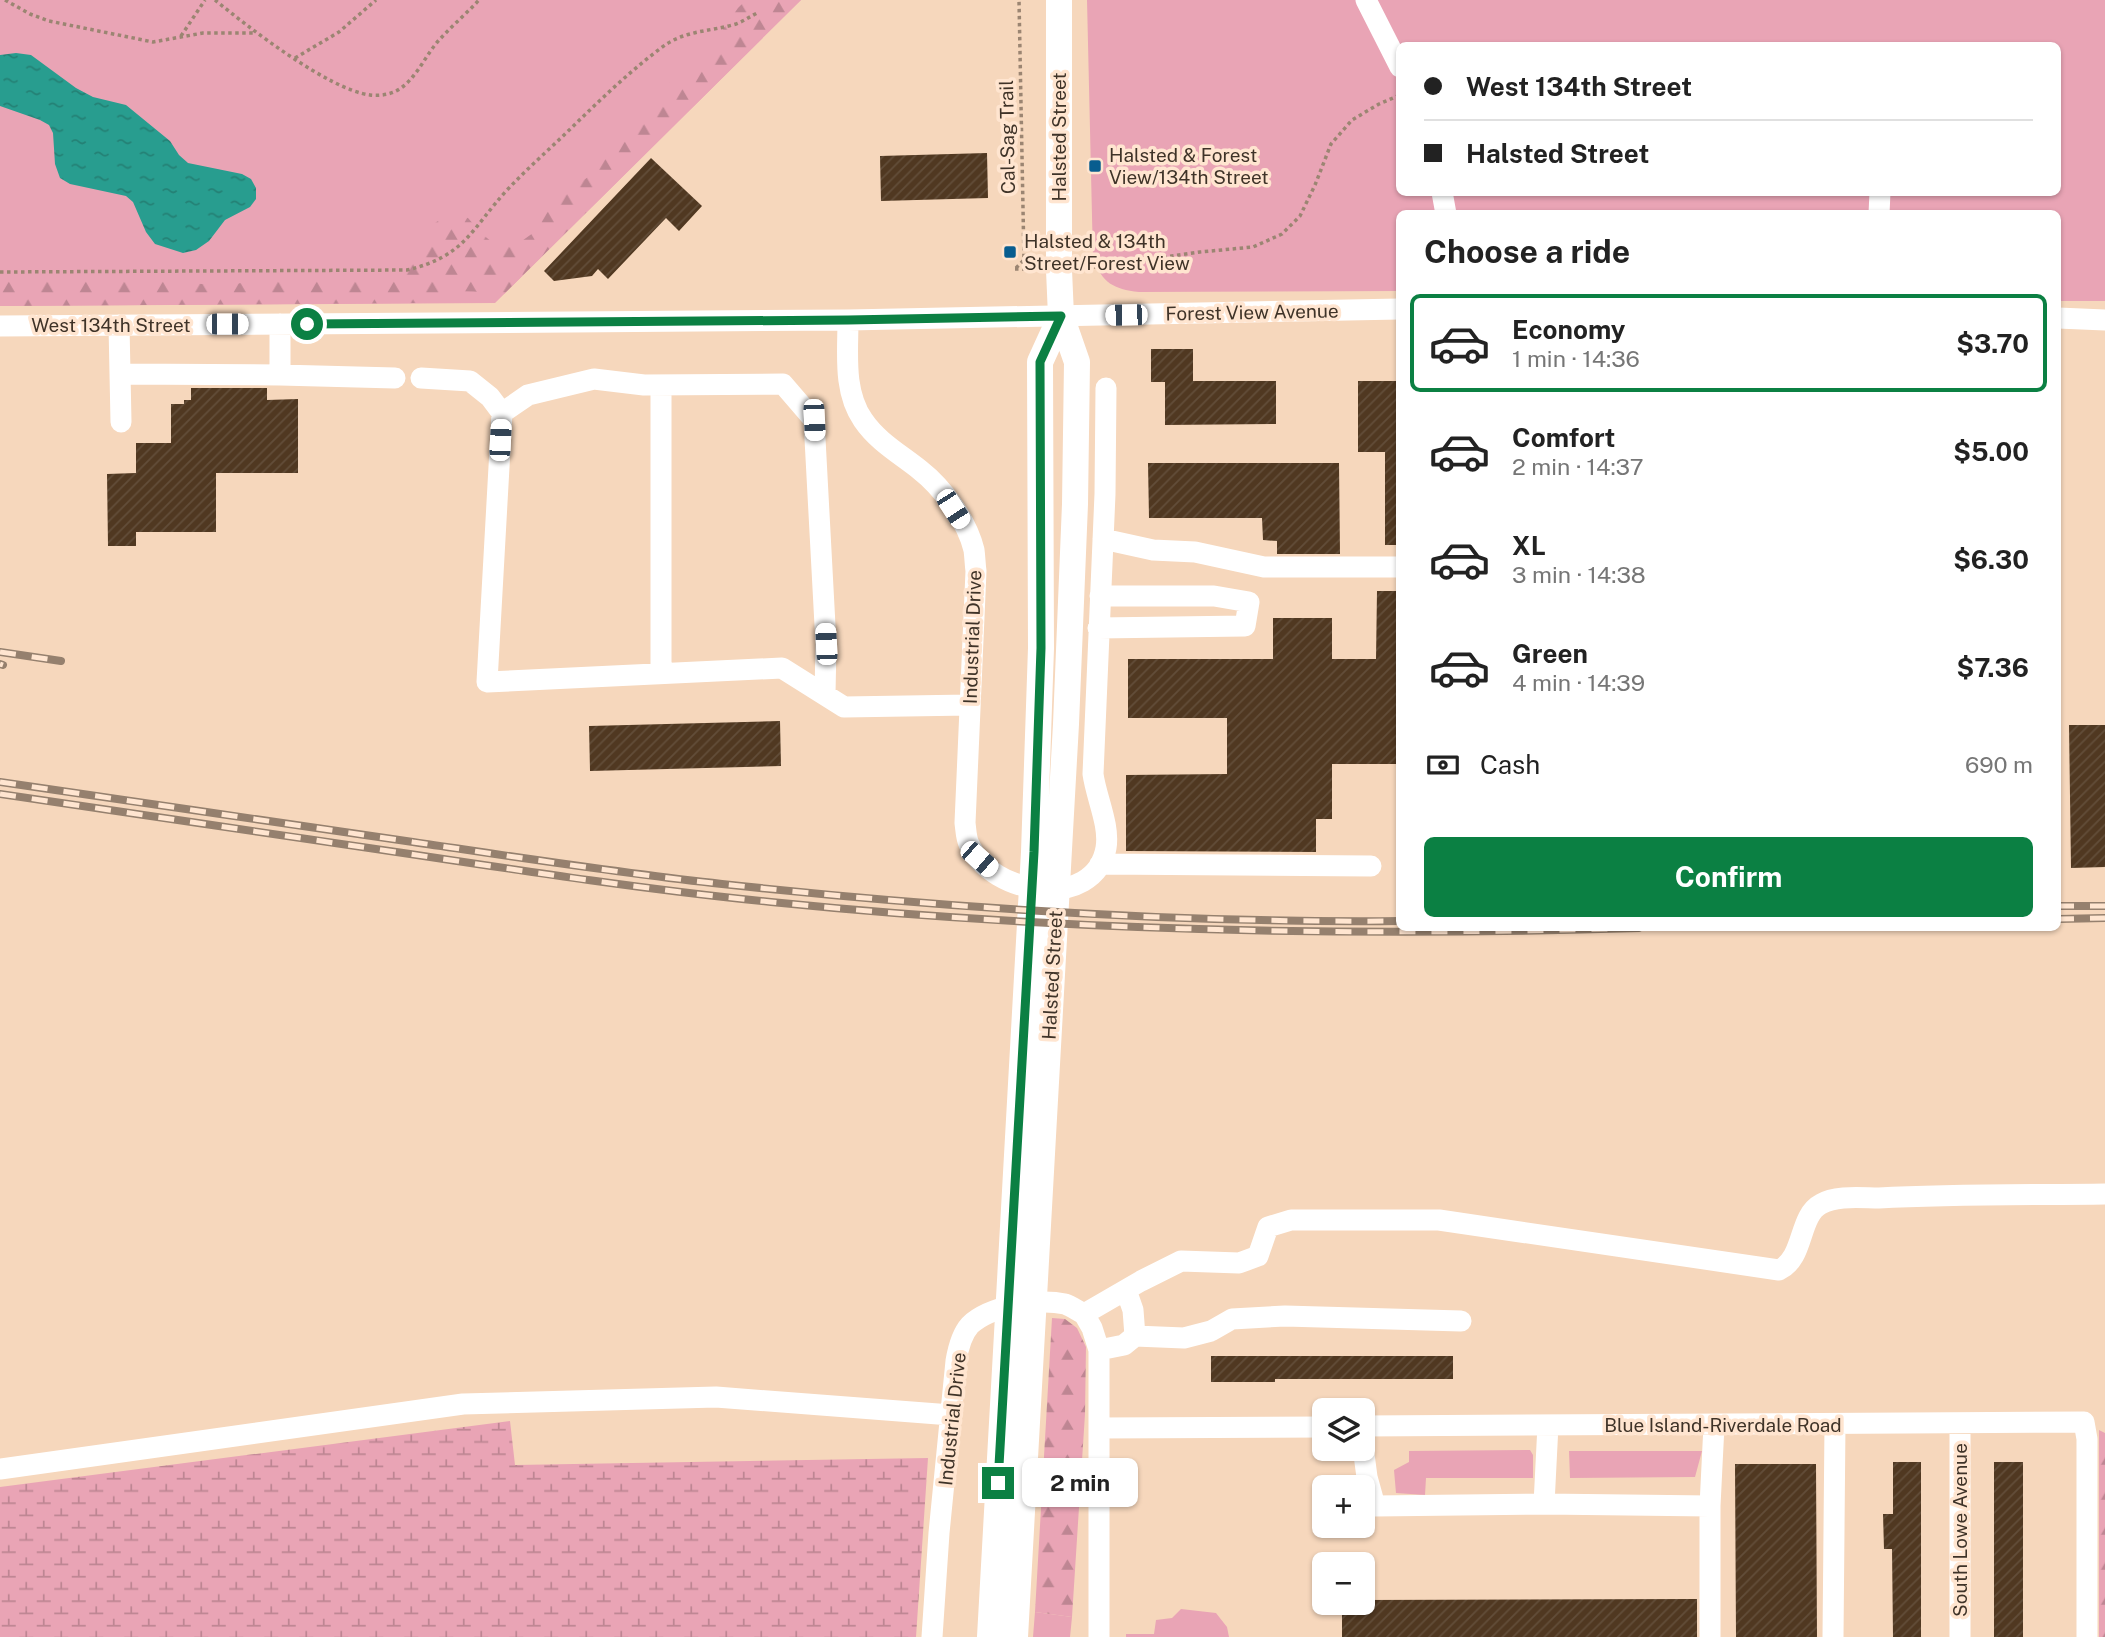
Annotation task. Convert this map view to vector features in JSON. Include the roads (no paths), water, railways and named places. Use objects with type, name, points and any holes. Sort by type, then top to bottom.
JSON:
[{"type":"main road","name":"Halsted Street","points":[[990,1637],[1019,1327],[1046,852],[1075,504],[1077,362],[1061,316],[1059,270],[1059,0]]},
{"type":"main road","name":"Halsted Street","points":[[1046,852],[1041,648],[1040,362],[1061,316]]},
{"type":"main road","name":"Halsted Street","points":[[1015,1637],[1019,1327]]},
{"type":"street","points":[[1366,0],[1396,59]]},
{"type":"street","name":"Forest View Avenue","points":[[1061,316],[1396,309]]},
{"type":"street","name":"West 134th Street","points":[[0,326],[1061,316]]},
{"type":"street","points":[[2061,318],[2105,320]]},
{"type":"street","name":"Industrial Drive","points":[[848,320],[851,392],[862,419],[885,445],[922,472],[942,492],[964,526],[974,549],[976,572],[965,823],[969,844],[979,859],[998,876],[1015,886],[1060,889],[1078,884],[1100,864]]},
{"type":"street","points":[[281,324],[281,375]]},
{"type":"street","points":[[119,325],[121,422]]},
{"type":"street","points":[[120,374],[395,378]]},
{"type":"street","points":[[421,378],[470,381],[490,397],[502,413],[487,682],[782,668],[844,707],[969,705]]},
{"type":"street","points":[[502,413],[528,395],[594,379],[661,385],[783,384],[814,420],[826,644],[825,694]]},
{"type":"street","points":[[661,385],[661,674]]},
{"type":"street","points":[[1106,388],[1093,774],[1096,797],[1107,833],[1106,850],[1100,864],[1371,866]]},
{"type":"street","points":[[1103,539],[1153,550],[1195,552],[1264,567],[1396,567]]},
{"type":"street","points":[[1098,628],[1245,626],[1249,602],[1214,596],[1100,596]]},
{"type":"street","points":[[1099,1637],[1099,1350],[1093,1328],[1084,1314],[1181,1261],[1239,1263],[1258,1256],[1268,1227],[1291,1220],[1439,1220],[1780,1270],[1788,1266],[1794,1256],[1812,1212],[1824,1202],[1913,1196],[2105,1194]]},
{"type":"street","points":[[1126,1290],[1133,1310],[1135,1336]]},
{"type":"street","name":"Industrial Drive","points":[[932,1637],[939,1533],[957,1353],[961,1339],[969,1326],[1004,1307],[1033,1303],[1065,1304],[1084,1314]]},
{"type":"street","points":[[1099,1350],[1124,1345],[1135,1336],[1184,1338],[1211,1331],[1232,1319],[1285,1316],[1461,1321]]},
{"type":"street","points":[[0,1469],[463,1404],[716,1397],[951,1415]]},
{"type":"street","name":"Blue Island-Riverdale Road","points":[[1375,1426],[2084,1422],[2087,1439],[2087,1637]]},
{"type":"street","name":"South Lowe Avenue","points":[[1960,1423],[1960,1637]]},
{"type":"street","points":[[1710,1637],[1710,1506],[1714,1424]]},
{"type":"street","points":[[1833,1637],[1835,1424]]},
{"type":"street","points":[[1544,1504],[1548,1426]]},
{"type":"street","points":[[1099,1428],[1312,1427]]},
{"type":"street","points":[[1365,1461],[1375,1506],[1710,1506]]},
{"type":"water","points":[[0,55],[31,55],[93,97],[126,105],[170,141],[188,163],[242,174],[251,179],[256,188],[256,199],[250,207],[225,220],[209,241],[196,250],[183,253],[155,244],[146,232],[133,202],[126,196],[70,184],[60,178],[55,164],[53,133],[49,125],[0,106]]},
{"type":"railway","points":[[0,652],[61,661]]},
{"type":"railway","points":[[0,782],[606,870],[806,893],[1145,917],[1396,921]]},
{"type":"railway","points":[[0,794],[590,880],[879,912],[988,920],[1205,929],[1530,931]]},
{"type":"railway","points":[[2061,906],[2105,906]]},
{"type":"railway","points":[[2061,919],[2105,918]]},
{"type":"place","name":"Halsted & Forest View/134th Street","points":[[1095,166]]},
{"type":"place","name":"Halsted & 134th Street/Forest View","points":[[1010,252]]}]
